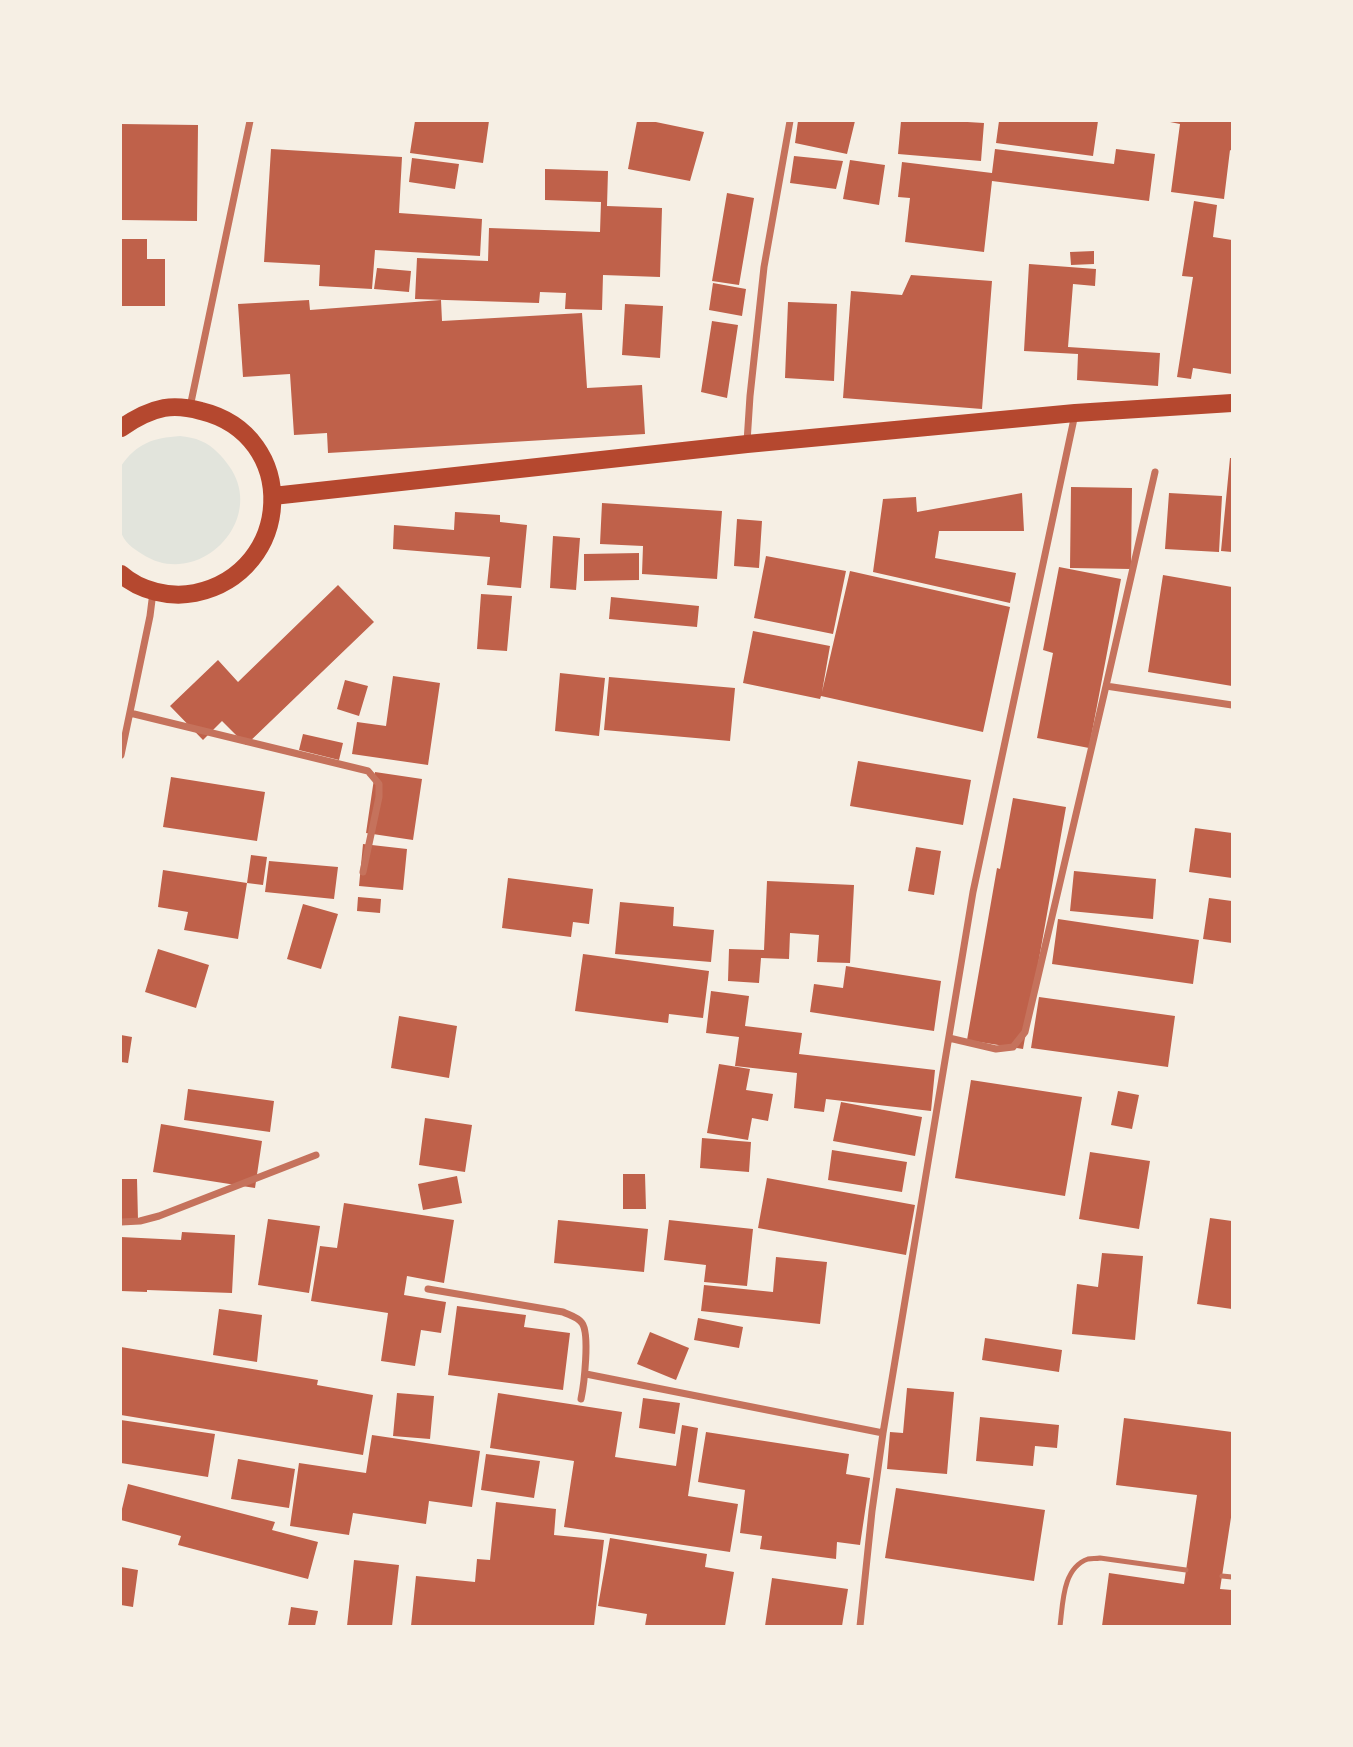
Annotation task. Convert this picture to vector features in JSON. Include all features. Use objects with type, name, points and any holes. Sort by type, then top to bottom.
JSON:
[{"type":"main road","points":[[273,496],[747,444],[1075,413],[1232,403]]},
{"type":"main road","points":[[121,428],[141,415],[164,408],[190,408],[215,414],[238,428],[256,447],[268,470],[273,496],[270,525],[258,552],[238,575],[212,589],[183,595],[153,592],[121,574]]},
{"type":"street","points":[[190,408],[250,121]]},
{"type":"street","points":[[747,444],[764,267],[790,121]]},
{"type":"street","points":[[860,1626],[883,1433],[973,892],[1075,413]]},
{"type":"street","points":[[948,1038],[996,1049],[1013,1046],[1025,1032],[1155,472]]},
{"type":"street","points":[[121,755],[153,592]]},
{"type":"street","points":[[1106,686],[1232,705]]},
{"type":"street","points":[[130,713],[368,771],[379,784],[379,797],[363,872]]},
{"type":"street","points":[[121,1222],[159,1216],[316,1155]]},
{"type":"street","points":[[428,1289],[563,1312],[580,1320],[584,1328],[586,1374],[581,1399]]},
{"type":"street","points":[[586,1374],[883,1433]]},
{"type":"lane","points":[[1060,1626],[1066,1582],[1087,1559],[1100,1558],[1186,1570]]},
{"type":"lane","points":[[1222,1576],[1232,1577]]},
{"type":"shaded area","points":[[180,436],[205,443],[229,466],[239,487],[240,508],[233,527],[221,544],[204,557],[185,563],[163,563],[136,550],[122,535],[121,466],[133,452],[146,443]]},
{"type":"building","points":[[415,121],[489,121],[483,163],[410,153]]},
{"type":"building","points":[[637,121],[651,121],[704,132],[690,181],[628,169]]},
{"type":"building","points":[[798,121],[855,121],[847,154],[795,143]]},
{"type":"building","points":[[901,121],[984,123],[981,161],[898,154]]},
{"type":"building","points":[[999,121],[1098,121],[1093,156],[996,143]]},
{"type":"building","points":[[1170,121],[1232,121],[1232,151],[1230,150],[1224,199],[1171,192],[1180,124]]},
{"type":"building","points":[[121,124],[198,125],[197,221],[121,220]]},
{"type":"building","points":[[271,149],[402,157],[399,213],[482,219],[480,256],[375,250],[372,289],[319,286],[320,265],[264,262]]},
{"type":"building","points":[[995,149],[1114,164],[1116,149],[1155,154],[1149,201],[992,181],[984,252],[905,242],[910,198],[898,197],[902,162],[992,173]]},
{"type":"building","points":[[794,156],[843,161],[836,189],[790,183]]},
{"type":"building","points":[[412,158],[459,164],[455,189],[409,182]]},
{"type":"building","points":[[850,160],[885,165],[879,205],[843,199]]},
{"type":"building","points":[[545,169],[608,171],[607,206],[662,208],[660,277],[603,275],[602,310],[565,309],[566,293],[540,292],[539,303],[415,299],[417,258],[488,261],[489,228],[600,232],[601,202],[545,200]]},
{"type":"building","points":[[727,193],[754,198],[739,285],[712,281]]},
{"type":"building","points":[[1194,201],[1217,205],[1213,237],[1232,240],[1232,374],[1193,368],[1191,379],[1177,377],[1193,277],[1182,276]]},
{"type":"building","points":[[121,239],[147,239],[147,259],[165,259],[165,306],[121,306]]},
{"type":"building","points":[[1094,251],[1094,264],[1071,265],[1070,252]]},
{"type":"building","points":[[1029,264],[1096,269],[1095,286],[1073,284],[1068,347],[1160,353],[1158,386],[1077,380],[1078,354],[1024,351]]},
{"type":"building","points":[[377,268],[411,271],[409,292],[374,289]]},
{"type":"building","points":[[911,275],[992,281],[982,409],[843,398],[851,291],[902,295]]},
{"type":"building","points":[[713,283],[746,289],[742,316],[709,310]]},
{"type":"building","points":[[309,300],[310,310],[441,300],[442,321],[582,313],[587,388],[642,385],[645,434],[328,453],[327,433],[294,435],[290,374],[243,377],[238,304]]},
{"type":"building","points":[[788,302],[837,304],[834,381],[785,378]]},
{"type":"building","points":[[625,304],[663,306],[660,358],[622,355]]},
{"type":"building","points":[[712,321],[738,325],[727,398],[701,392]]},
{"type":"building","points":[[1232,458],[1232,552],[1221,551]]},
{"type":"building","points":[[1071,487],[1132,488],[1131,569],[1070,568]]},
{"type":"building","points":[[1022,493],[1024,531],[939,531],[935,558],[1016,573],[1010,603],[873,572],[883,499],[916,497],[917,512]]},
{"type":"building","points":[[1169,493],[1222,496],[1219,552],[1165,549]]},
{"type":"building","points":[[602,503],[722,511],[717,579],[642,574],[643,546],[600,544]]},
{"type":"building","points":[[455,512],[500,515],[500,522],[527,525],[521,588],[487,585],[490,557],[393,549],[394,525],[454,530]]},
{"type":"building","points":[[737,519],[762,521],[759,568],[734,566]]},
{"type":"building","points":[[553,536],[580,538],[576,590],[550,588]]},
{"type":"building","points":[[639,553],[639,580],[584,581],[584,554]]},
{"type":"building","points":[[766,556],[846,571],[833,634],[754,618]]},
{"type":"building","points":[[1059,567],[1121,579],[1089,748],[1037,738],[1053,653],[1043,650]]},
{"type":"building","points":[[850,571],[1010,607],[983,732],[821,696],[820,699],[743,683],[753,631],[830,646],[822,692]]},
{"type":"building","points":[[1163,575],[1232,587],[1232,686],[1148,672]]},
{"type":"building","points":[[338,585],[374,622],[246,745],[222,721],[203,740],[170,706],[218,660],[238,682]]},
{"type":"building","points":[[481,594],[512,596],[507,651],[477,649]]},
{"type":"building","points":[[611,597],[699,606],[697,627],[609,619]]},
{"type":"building","points":[[560,673],[605,678],[599,736],[555,731]]},
{"type":"building","points":[[393,676],[440,683],[428,765],[352,754],[357,722],[386,726]]},
{"type":"building","points":[[609,677],[735,688],[730,741],[604,730]]},
{"type":"building","points":[[345,680],[368,686],[359,716],[337,709]]},
{"type":"building","points":[[303,734],[343,743],[339,760],[299,750]]},
{"type":"building","points":[[858,761],[971,780],[963,825],[850,806]]},
{"type":"building","points":[[375,772],[422,779],[413,840],[366,833]]},
{"type":"building","points":[[171,777],[265,792],[257,841],[163,827]]},
{"type":"building","points":[[1013,798],[1066,807],[1023,1049],[967,1040],[997,868],[1000,869]]},
{"type":"building","points":[[1195,828],[1232,833],[1232,878],[1189,872]]},
{"type":"building","points":[[363,844],[407,849],[403,890],[359,886]]},
{"type":"building","points":[[916,847],[941,851],[934,895],[908,891]]},
{"type":"building","points":[[251,855],[267,857],[263,885],[247,883]]},
{"type":"building","points":[[269,861],[338,867],[334,899],[265,892]]},
{"type":"building","points":[[163,870],[247,883],[238,939],[184,930],[188,912],[158,907]]},
{"type":"building","points":[[1074,871],[1156,879],[1153,919],[1070,911]]},
{"type":"building","points":[[508,878],[593,889],[589,924],[573,922],[571,937],[502,928]]},
{"type":"building","points":[[767,881],[854,885],[850,963],[817,962],[819,935],[790,933],[789,959],[761,958],[759,983],[728,981],[729,949],[764,950]]},
{"type":"building","points":[[358,897],[381,899],[380,913],[357,911]]},
{"type":"building","points":[[1209,898],[1232,901],[1232,943],[1203,939]]},
{"type":"building","points":[[620,902],[674,907],[673,926],[714,930],[711,962],[615,954]]},
{"type":"building","points":[[303,904],[338,914],[321,969],[287,959]]},
{"type":"building","points":[[1058,919],[1199,940],[1193,984],[1052,964]]},
{"type":"building","points":[[158,949],[209,965],[196,1008],[145,992]]},
{"type":"building","points":[[583,954],[709,971],[703,1018],[669,1014],[668,1023],[575,1011]]},
{"type":"building","points":[[846,966],[941,981],[934,1031],[810,1012],[814,984],[843,988]]},
{"type":"building","points":[[711,991],[749,996],[745,1026],[802,1033],[799,1054],[935,1070],[931,1111],[826,1099],[824,1112],[794,1108],[797,1073],[735,1066],[739,1037],[706,1033]]},
{"type":"building","points":[[1039,997],[1175,1016],[1168,1067],[1031,1048]]},
{"type":"building","points":[[399,1016],[457,1026],[449,1078],[391,1068]]},
{"type":"building","points":[[121,1035],[132,1037],[128,1063],[121,1062]]},
{"type":"building","points":[[719,1064],[750,1069],[746,1090],[773,1094],[768,1121],[752,1118],[748,1140],[707,1133]]},
{"type":"building","points":[[971,1080],[1082,1097],[1065,1196],[955,1178]]},
{"type":"building","points":[[188,1089],[274,1101],[270,1132],[184,1120]]},
{"type":"building","points":[[1118,1091],[1139,1095],[1132,1129],[1111,1125]]},
{"type":"building","points":[[841,1102],[922,1117],[915,1156],[833,1141]]},
{"type":"building","points":[[425,1118],[472,1125],[465,1172],[419,1165]]},
{"type":"building","points":[[161,1124],[262,1141],[255,1188],[153,1172]]},
{"type":"building","points":[[702,1138],[751,1142],[749,1172],[700,1168]]},
{"type":"building","points":[[832,1150],[907,1162],[902,1192],[828,1180]]},
{"type":"building","points":[[1090,1152],[1150,1161],[1139,1229],[1079,1219]]},
{"type":"building","points":[[623,1174],[645,1174],[646,1209],[623,1209]]},
{"type":"building","points":[[457,1176],[462,1203],[423,1210],[418,1184]]},
{"type":"building","points":[[767,1178],[915,1205],[906,1255],[758,1228]]},
{"type":"building","points":[[121,1179],[137,1179],[138,1220],[121,1220]]},
{"type":"building","points":[[344,1203],[454,1220],[444,1283],[407,1276],[404,1295],[446,1302],[441,1333],[421,1330],[415,1366],[381,1361],[388,1313],[311,1301],[320,1246],[337,1248]]},
{"type":"building","points":[[1210,1218],[1232,1221],[1232,1309],[1197,1304]]},
{"type":"building","points":[[268,1219],[320,1226],[309,1293],[258,1285]]},
{"type":"building","points":[[558,1220],[648,1229],[644,1272],[554,1263]]},
{"type":"building","points":[[669,1220],[753,1229],[747,1286],[704,1282],[706,1265],[664,1260]]},
{"type":"building","points":[[182,1232],[235,1235],[232,1293],[121,1291],[121,1237],[181,1240]]},
{"type":"building","points":[[1102,1253],[1143,1256],[1135,1340],[1072,1334],[1077,1284],[1098,1287]]},
{"type":"building","points":[[776,1257],[827,1262],[820,1324],[701,1311],[704,1285],[773,1292]]},
{"type":"building","points":[[457,1306],[526,1315],[524,1327],[570,1333],[563,1390],[448,1375]]},
{"type":"building","points":[[219,1309],[262,1315],[257,1362],[213,1355]]},
{"type":"building","points":[[698,1318],[743,1327],[739,1348],[694,1340]]},
{"type":"building","points":[[650,1332],[689,1348],[676,1380],[637,1364]]},
{"type":"building","points":[[985,1338],[1062,1350],[1059,1372],[982,1360]]},
{"type":"building","points":[[121,1347],[318,1380],[317,1385],[373,1395],[363,1455],[121,1415]]},
{"type":"building","points":[[907,1388],[954,1392],[947,1474],[887,1469],[890,1432],[903,1433]]},
{"type":"building","points":[[397,1393],[434,1396],[430,1439],[393,1436]]},
{"type":"building","points":[[498,1393],[622,1412],[615,1457],[676,1466],[682,1425],[698,1428],[688,1496],[738,1504],[730,1552],[564,1527],[574,1461],[490,1448]]},
{"type":"building","points":[[643,1398],[680,1403],[675,1434],[639,1428]]},
{"type":"building","points":[[980,1417],[1059,1425],[1057,1448],[1035,1446],[1033,1466],[976,1461]]},
{"type":"building","points":[[1124,1418],[1232,1432],[1232,1511],[1220,1589],[1232,1590],[1232,1626],[1102,1626],[1109,1573],[1184,1584],[1197,1495],[1116,1485]]},
{"type":"building","points":[[121,1420],[215,1434],[208,1477],[121,1463]]},
{"type":"building","points":[[706,1432],[849,1454],[846,1474],[870,1478],[860,1545],[837,1542],[836,1559],[760,1549],[762,1536],[740,1533],[745,1490],[698,1482]]},
{"type":"building","points":[[372,1435],[480,1451],[472,1507],[429,1501],[426,1524],[353,1513],[349,1535],[290,1526],[299,1463],[366,1473]]},
{"type":"building","points":[[486,1454],[540,1461],[534,1498],[481,1490]]},
{"type":"building","points":[[238,1459],[295,1469],[289,1508],[231,1499]]},
{"type":"building","points":[[128,1484],[275,1522],[272,1530],[318,1542],[308,1579],[178,1545],[181,1536],[121,1520]]},
{"type":"building","points":[[896,1488],[1045,1510],[1034,1581],[885,1558]]},
{"type":"building","points":[[496,1502],[556,1509],[554,1535],[604,1540],[594,1626],[411,1626],[416,1576],[475,1582],[477,1559],[490,1560]]},
{"type":"building","points":[[610,1538],[707,1554],[705,1567],[734,1572],[725,1626],[645,1626],[647,1614],[598,1606]]},
{"type":"building","points":[[354,1560],[399,1565],[392,1626],[347,1626]]},
{"type":"building","points":[[121,1567],[138,1570],[133,1607],[121,1605]]},
{"type":"building","points":[[772,1578],[848,1589],[842,1626],[765,1626]]},
{"type":"building","points":[[291,1607],[318,1611],[315,1626],[288,1626]]}]
